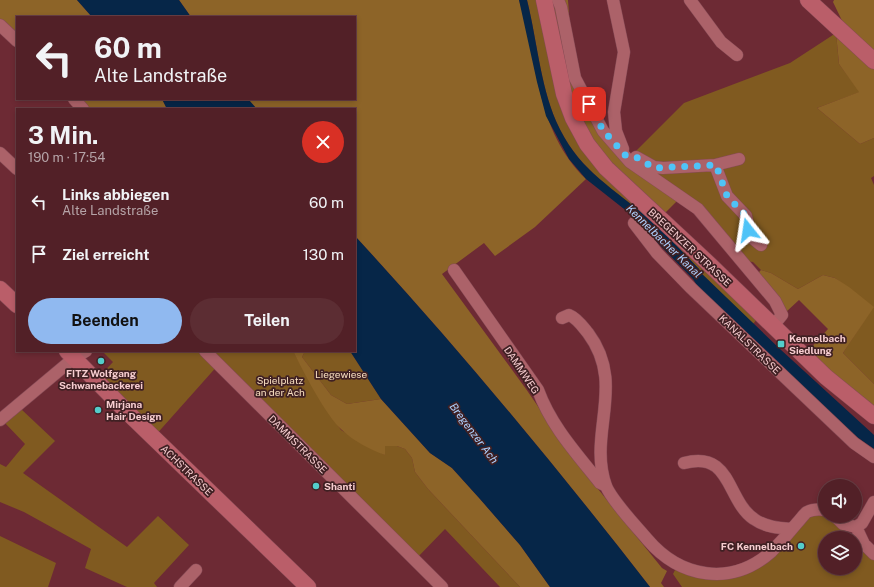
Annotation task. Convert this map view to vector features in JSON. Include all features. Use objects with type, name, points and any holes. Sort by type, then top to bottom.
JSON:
[{"type":"main road","name":"BREGENZER STRASSE","points":[[544,0],[564,94],[573,118],[587,144],[606,168],[826,378],[874,416]]},
{"type":"main road","points":[[808,0],[874,61]]},
{"type":"main road","points":[[0,289],[16,304]]},
{"type":"main road","name":"ACHSTRASSE","points":[[76,353],[137,422],[308,587]]},
{"type":"street","points":[[558,0],[561,7],[575,78],[603,130],[630,162],[698,209],[775,301],[782,315],[773,326]]},
{"type":"street","points":[[613,0],[624,52],[615,103],[614,122],[619,141],[626,156]]},
{"type":"street","points":[[690,0],[722,42],[737,55]]},
{"type":"street","points":[[0,25],[16,40]]},
{"type":"street","points":[[75,100],[82,108]]},
{"type":"street","points":[[0,153],[16,168]]},
{"type":"street","points":[[626,156],[638,158],[654,168],[716,165],[739,159]]},
{"type":"street","points":[[716,165],[727,196],[746,216],[750,236],[762,245]]},
{"type":"street","name":"KANALSTRASSE","points":[[634,224],[657,253],[753,348],[854,443],[874,457]]},
{"type":"street","name":"DAMMWEG","points":[[454,270],[538,390],[545,408],[553,422],[600,483],[606,486],[638,528],[661,554],[680,567],[702,575],[714,576],[744,571],[770,553],[807,512],[818,509]]},
{"type":"street","points":[[562,318],[569,315],[578,322],[595,343],[604,363],[607,377],[607,394],[601,453],[606,486]]},
{"type":"street","name":"DAMMSTRASSE","points":[[206,352],[442,587]]},
{"type":"street","points":[[0,420],[76,353]]},
{"type":"street","points":[[684,463],[698,459],[712,464],[726,476],[743,507],[753,519],[772,527],[792,529]]},
{"type":"street","points":[[842,523],[856,527],[862,523],[872,509]]},
{"type":"street","points":[[856,527],[864,544],[874,554]]},
{"type":"street","points":[[180,587],[196,570]]},
{"type":"green space","points":[[527,0],[540,0],[562,99],[758,318],[753,324],[701,273],[699,269],[665,234],[594,174],[573,151],[556,121],[546,92]]},
{"type":"green space","points":[[836,33],[839,64],[860,92],[817,108],[860,144],[874,138],[874,176],[871,178],[874,185],[874,384],[843,353],[873,307],[835,278],[823,275],[798,289],[771,273],[761,270],[753,262],[745,261],[682,197],[633,154],[684,103],[790,63]]},
{"type":"green space","name":"Spielplatz an der Ach","points":[[103,352],[294,352],[322,402],[341,430],[385,455],[385,446],[397,446],[405,449],[412,458],[415,472],[428,489],[520,587],[500,587],[445,529],[415,560],[219,364],[154,437],[96,380],[113,362]]},
{"type":"green space","name":"Liegewiese","points":[[304,352],[351,352],[381,399],[347,404],[331,395],[302,357]]},
{"type":"green space","points":[[21,409],[55,441],[23,473],[127,547],[158,516],[189,545],[154,583],[157,587],[127,587],[85,568],[91,549],[24,512],[0,502],[0,464],[6,467],[25,444],[5,423]]},
{"type":"green space","name":"FC Kennelbach","points":[[808,514],[818,516],[818,523],[836,523],[847,531],[818,531],[818,575],[862,575],[862,546],[874,559],[874,587],[682,587],[673,574],[676,568],[744,573]]},
{"type":"green space","points":[[0,536],[56,563],[48,587],[0,587]]},
{"type":"shaded area","points":[[0,0],[77,0],[91,16],[16,16],[16,40],[0,26]]},
{"type":"shaded area","points":[[179,0],[519,0],[535,71],[548,118],[557,140],[570,160],[586,179],[535,227],[495,256],[484,243],[442,274],[526,389],[577,463],[662,568],[667,571],[661,583],[664,587],[650,587],[506,408],[356,237],[356,108],[256,108],[249,100],[356,100],[356,16],[190,16]]},
{"type":"shaded area","points":[[548,0],[568,0],[570,29],[565,48],[602,131],[680,198],[663,215],[610,166],[577,117]]},
{"type":"shaded area","points":[[834,0],[874,0],[874,58],[848,33],[833,2]]},
{"type":"shaded area","points":[[836,33],[874,69],[874,138],[860,144],[817,108],[859,92],[839,64]]},
{"type":"shaded area","points":[[75,100],[162,100],[166,108],[82,108]]},
{"type":"shaded area","points":[[761,270],[771,273],[798,289],[823,275],[835,278],[874,307],[843,353],[874,384],[874,407],[807,352],[828,329],[799,300],[786,312],[756,275]]},
{"type":"shaded area","points":[[294,352],[304,352],[302,357],[331,395],[347,404],[381,399],[430,453],[452,468],[480,499],[520,545],[550,587],[520,587],[428,489],[415,472],[412,458],[405,449],[397,446],[385,446],[385,455],[362,445],[352,438],[342,430],[329,415]]},
{"type":"water","points":[[77,0],[179,0],[190,16],[91,16]]},
{"type":"water","name":"Kennelbacher Kanal","points":[[519,0],[527,0],[546,92],[556,121],[573,151],[594,174],[658,227],[699,269],[701,273],[780,349],[874,435],[874,449],[857,437],[754,342],[698,287],[693,279],[653,238],[638,220],[586,179],[569,159],[546,116]]},
{"type":"water","points":[[162,100],[249,100],[256,108],[166,108]]},
{"type":"water","name":"Bregenzer Ach","points":[[356,237],[506,408],[650,587],[550,587],[520,545],[480,499],[452,468],[430,453],[381,399],[351,352],[356,352]]},
{"type":"place","name":"Kennelbach Siedlung","points":[[781,344]]},
{"type":"place","name":"FITZ Wolfgang Schwanebackerei","points":[[101,361]]},
{"type":"place","name":"Mirjana Hair Design","points":[[98,410]]},
{"type":"place","name":"Shanti","points":[[316,486]]},
{"type":"place","name":"FC Kennelbach","points":[[801,546]]},
{"type":"route","points":[[589,104],[603,130],[626,156],[638,158],[654,168],[716,165],[727,196],[743,211],[746,216],[748,230]]}]
